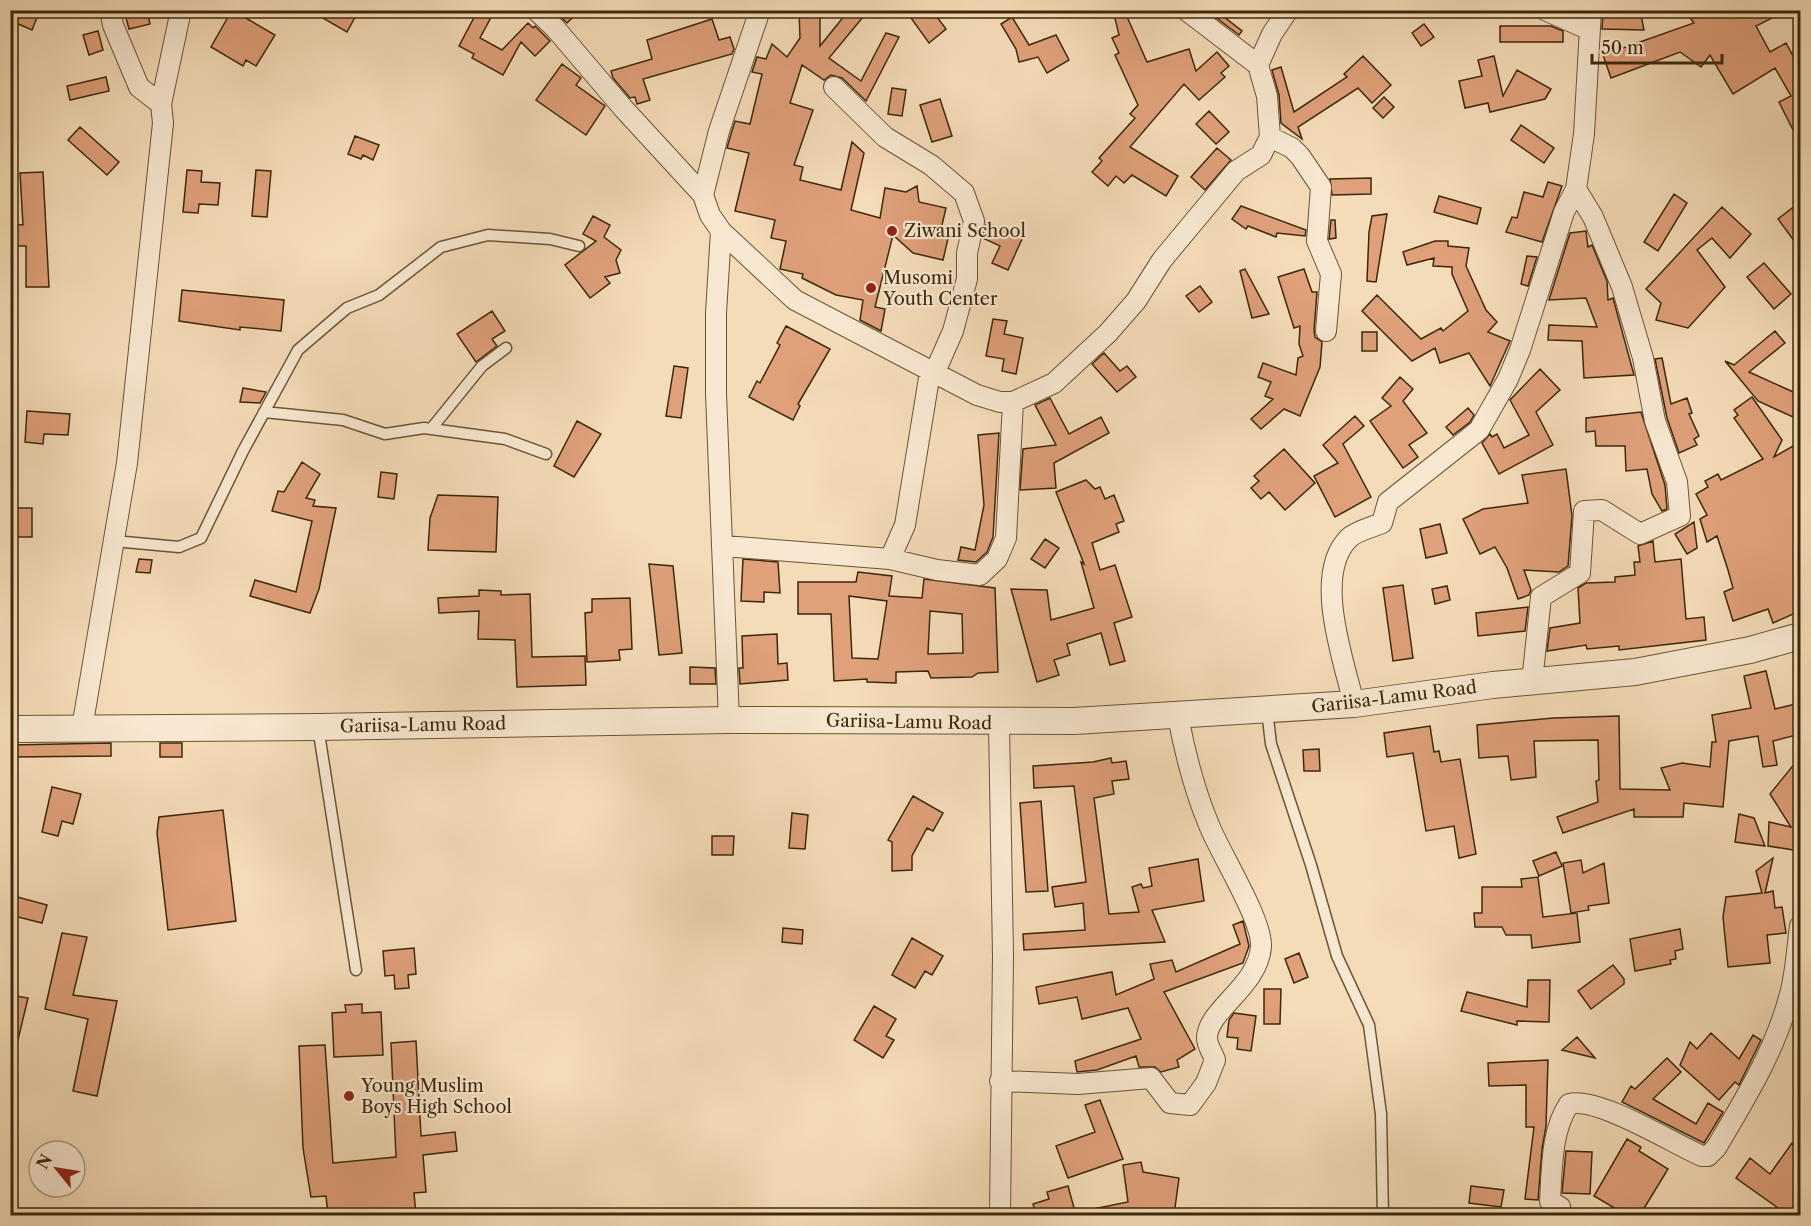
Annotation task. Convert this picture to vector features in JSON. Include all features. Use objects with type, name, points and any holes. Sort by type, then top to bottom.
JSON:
[{"type":"street","points":[[110,10],[113,25],[139,87],[161,104]]},
{"type":"street","points":[[82,728],[127,463],[163,123],[161,104],[181,10]]},
{"type":"street","points":[[536,10],[555,28],[623,108],[704,195],[710,215],[721,231],[795,300],[932,373],[977,395],[1000,402],[1013,402],[1054,383],[1108,333],[1136,301],[1162,260],[1236,171],[1261,155],[1270,137],[1267,96],[1258,65],[1186,10]]},
{"type":"street","points":[[704,195],[719,131],[760,10]]},
{"type":"street","points":[[1258,65],[1272,34],[1288,10]]},
{"type":"street","points":[[1354,704],[1331,610],[1332,579],[1343,546],[1350,537],[1382,523],[1389,502],[1479,430],[1508,380],[1520,350],[1564,212],[1576,189],[1584,134],[1591,20],[1545,10]]},
{"type":"street","points":[[834,87],[885,137],[931,165],[964,193],[974,221],[968,253],[967,279],[953,331],[932,373],[905,525],[890,559]]},
{"type":"street","points":[[1270,137],[1292,148],[1321,187],[1317,242],[1331,274],[1326,331]]},
{"type":"street","points":[[1532,681],[1541,597],[1580,573],[1584,511],[1602,510],[1640,534],[1680,516],[1677,482],[1654,422],[1643,358],[1622,287],[1599,237],[1593,217],[1576,189]]},
{"type":"street","points":[[721,231],[716,313],[716,394],[724,546],[724,633],[729,720]]},
{"type":"street","points":[[724,546],[890,559],[937,570],[980,575],[997,559],[1006,538],[1013,402]]},
{"type":"street","name":"Gariisa-Lamu Road","points":[[10,729],[318,727],[729,720],[999,723],[1178,716],[1354,704],[1532,681],[1635,672],[1695,662],[1800,636]]},
{"type":"street","points":[[1000,1081],[1078,1084],[1151,1078],[1168,1101],[1191,1105],[1206,1083],[1215,1060],[1208,1041],[1208,1034],[1215,1016],[1247,982],[1259,957],[1261,939],[1239,883],[1209,827],[1189,773],[1178,716]]},
{"type":"street","points":[[999,723],[1003,956],[1000,1215]]},
{"type":"street","points":[[1558,1215],[1560,1207],[1550,1201],[1554,1146],[1561,1120],[1569,1104],[1576,1102],[1598,1106],[1702,1156],[1708,1156],[1716,1148],[1754,1083],[1783,1020],[1791,992],[1800,926]]},
{"type":"lane","points":[[114,541],[179,547],[201,538],[298,350],[347,308],[379,295],[441,247],[488,235],[550,239],[579,246]]},
{"type":"lane","points":[[431,429],[451,401],[482,366],[506,348]]},
{"type":"lane","points":[[264,412],[344,420],[385,434],[431,429],[506,439],[546,454]]},
{"type":"lane","points":[[1267,710],[1271,744],[1311,865],[1337,956],[1369,1025],[1382,1114],[1383,1215]]},
{"type":"lane","points":[[318,727],[356,970]]},
{"type":"building","points":[[21,10],[40,10],[32,30],[16,23]]},
{"type":"building","points":[[124,10],[147,10],[150,24],[129,29]]},
{"type":"building","points":[[232,10],[275,35],[256,66],[246,60],[243,66],[211,47]]},
{"type":"building","points":[[309,10],[359,10],[347,32]]},
{"type":"building","points":[[478,10],[495,10],[480,38],[502,50],[528,23],[533,28],[535,26],[550,41],[535,56],[521,42],[503,75],[472,58],[474,54],[459,46]]},
{"type":"building","points":[[554,10],[580,10],[567,23]]},
{"type":"building","points":[[799,10],[820,10],[820,46],[849,10],[855,10],[863,17],[829,58],[861,81],[886,33],[899,37],[866,101],[842,78],[831,75],[824,80],[802,65],[790,103],[813,110],[794,165],[803,167],[800,180],[841,190],[852,142],[864,153],[851,210],[880,218],[885,188],[906,192],[917,186],[919,202],[946,208],[941,229],[950,230],[943,260],[913,253],[893,235],[875,307],[885,309],[881,331],[860,320],[863,300],[836,295],[802,278],[803,274],[780,269],[786,241],[771,238],[775,220],[735,211],[749,153],[727,148],[735,121],[750,124],[762,74],[752,72],[757,57],[766,59],[772,44],[787,57],[800,38]]},
{"type":"building","points":[[921,10],[932,10],[946,29],[929,43],[911,18]]},
{"type":"building","points":[[1113,10],[1124,10],[1147,62],[1189,49],[1196,71],[1217,52],[1229,66],[1221,73],[1225,77],[1199,100],[1184,84],[1130,147],[1178,176],[1166,196],[1132,175],[1124,183],[1116,176],[1108,186],[1092,172],[1102,161],[1099,158],[1135,118],[1130,114],[1138,105],[1115,55],[1119,53],[1112,38],[1119,35]]},
{"type":"building","points":[[1206,10],[1215,10],[1242,31],[1239,35]]},
{"type":"building","points":[[1640,10],[1644,30],[1602,29],[1603,13]]},
{"type":"building","points":[[1684,10],[1788,10],[1756,26],[1770,52],[1786,43],[1800,69],[1800,144],[1779,102],[1791,96],[1775,68],[1733,94],[1710,55],[1701,67],[1680,52],[1611,78],[1603,55],[1694,23]]},
{"type":"building","points":[[1012,17],[1029,45],[1056,35],[1069,60],[1047,73],[1038,57],[1019,62],[1016,49],[1001,24]]},
{"type":"building","points":[[712,19],[719,40],[730,37],[734,49],[732,54],[643,79],[650,100],[637,104],[635,97],[630,98],[613,78],[611,71],[652,59],[647,40]]},
{"type":"building","points":[[1424,24],[1434,37],[1421,46],[1412,33]]},
{"type":"building","points":[[1500,26],[1551,26],[1563,31],[1563,42],[1500,42]]},
{"type":"building","points":[[98,31],[103,50],[89,55],[83,35]]},
{"type":"building","points":[[1363,56],[1391,85],[1372,103],[1358,88],[1298,127],[1302,139],[1281,123],[1279,95],[1272,70],[1281,67],[1294,112],[1347,77],[1344,74]]},
{"type":"building","points":[[1494,56],[1503,96],[1517,70],[1551,89],[1545,99],[1490,112],[1488,103],[1465,108],[1459,81],[1482,76],[1478,60]]},
{"type":"building","points":[[562,64],[581,78],[576,85],[605,106],[586,135],[536,100]]},
{"type":"building","points":[[106,77],[109,91],[70,100],[67,86]]},
{"type":"building","points":[[892,88],[906,90],[902,116],[888,114]]},
{"type":"building","points":[[1384,97],[1394,107],[1383,118],[1373,108]]},
{"type":"building","points":[[940,99],[952,136],[932,142],[920,105]]},
{"type":"building","points":[[1209,111],[1229,132],[1216,144],[1196,124]]},
{"type":"building","points":[[1521,125],[1554,148],[1544,163],[1511,140]]},
{"type":"building","points":[[80,127],[119,162],[107,175],[68,140]]},
{"type":"building","points":[[355,136],[379,145],[373,160],[363,155],[361,159],[348,154]]},
{"type":"building","points":[[1217,148],[1231,160],[1205,190],[1191,177]]},
{"type":"building","points":[[187,170],[202,171],[201,182],[220,183],[218,205],[199,204],[198,213],[183,212]]},
{"type":"building","points":[[256,170],[271,171],[267,217],[252,216]]},
{"type":"building","points":[[43,172],[49,287],[26,287],[26,246],[10,246],[10,224],[23,225],[20,173]]},
{"type":"building","points":[[1371,178],[1371,194],[1332,195],[1330,179]]},
{"type":"building","points":[[1548,182],[1562,186],[1542,242],[1506,232],[1512,217],[1517,218],[1524,192],[1543,197]]},
{"type":"building","points":[[1674,194],[1687,203],[1658,251],[1644,242]]},
{"type":"building","points":[[1439,196],[1481,208],[1477,224],[1434,212]]},
{"type":"building","points":[[1800,202],[1800,249],[1778,219]]},
{"type":"building","points":[[1241,206],[1306,230],[1305,236],[1277,233],[1276,237],[1248,226],[1246,229],[1232,219]]},
{"type":"building","points":[[1722,207],[1751,234],[1730,258],[1712,238],[1697,250],[1725,287],[1688,328],[1656,320],[1661,303],[1646,289]]},
{"type":"building","points":[[1387,214],[1376,282],[1367,281],[1372,216]]},
{"type":"building","points":[[593,216],[610,225],[604,237],[621,250],[616,260],[620,273],[605,277],[610,283],[590,298],[565,265],[596,241],[583,234]]},
{"type":"building","points":[[1331,220],[1335,220],[1336,238],[1329,239]]},
{"type":"building","points":[[986,222],[1022,239],[1008,270],[992,263],[1000,246],[983,238]]},
{"type":"building","points":[[1586,231],[1588,247],[1592,245],[1607,281],[1608,300],[1613,298],[1634,375],[1584,378],[1582,341],[1548,340],[1549,325],[1597,327],[1586,298],[1549,300],[1570,233]]},
{"type":"building","points":[[1435,241],[1448,241],[1448,246],[1469,248],[1466,266],[1486,310],[1497,322],[1488,332],[1510,341],[1490,386],[1469,353],[1440,363],[1435,348],[1412,361],[1362,311],[1377,295],[1421,339],[1441,328],[1443,331],[1468,311],[1452,274],[1452,267],[1433,266],[1434,258],[1407,265],[1403,252]]},
{"type":"building","points":[[1527,256],[1537,257],[1528,286],[1521,284]]},
{"type":"building","points":[[1764,263],[1791,294],[1774,309],[1747,277]]},
{"type":"building","points":[[1245,269],[1269,314],[1252,318],[1240,271]]},
{"type":"building","points":[[1304,269],[1312,292],[1317,292],[1314,330],[1315,337],[1322,342],[1320,367],[1300,416],[1284,409],[1261,429],[1251,419],[1273,399],[1265,396],[1271,382],[1258,377],[1263,363],[1296,375],[1298,358],[1303,356],[1299,344],[1300,326],[1294,328],[1278,277]]},
{"type":"building","points":[[1200,286],[1212,302],[1199,312],[1186,296]]},
{"type":"building","points":[[182,290],[284,300],[281,331],[240,327],[240,330],[179,321]]},
{"type":"building","points":[[492,311],[505,331],[492,339],[497,346],[476,362],[457,334]]},
{"type":"building","points":[[993,319],[1007,321],[1004,334],[1023,338],[1016,374],[1002,371],[1004,359],[986,356]]},
{"type":"building","points":[[786,326],[830,349],[798,404],[800,406],[793,420],[749,397],[757,381],[760,383],[780,345],[777,343]]},
{"type":"building","points":[[1775,331],[1785,343],[1749,372],[1800,395],[1793,417],[1758,401],[1725,361],[1734,365]]},
{"type":"building","points":[[1362,332],[1377,332],[1377,351],[1362,351]]},
{"type":"building","points":[[1104,353],[1120,371],[1127,366],[1136,377],[1117,392],[1092,364]]},
{"type":"building","points":[[1662,358],[1671,404],[1687,398],[1692,413],[1689,414],[1699,436],[1694,439],[1697,445],[1679,453],[1667,418],[1655,359]]},
{"type":"building","points":[[674,366],[688,368],[681,418],[666,416]]},
{"type":"building","points":[[1540,369],[1560,390],[1536,412],[1553,445],[1499,474],[1482,443],[1490,434],[1492,437],[1497,434],[1504,448],[1529,435],[1510,400]]},
{"type":"building","points":[[1400,377],[1413,389],[1403,401],[1427,433],[1409,445],[1418,457],[1403,468],[1370,421],[1391,406],[1382,398]]},
{"type":"building","points":[[243,388],[266,392],[260,403],[240,402]]},
{"type":"building","points":[[1752,397],[1782,440],[1774,457],[1800,442],[1800,611],[1773,623],[1768,609],[1733,621],[1724,592],[1733,588],[1728,570],[1717,536],[1707,542],[1700,519],[1707,515],[1696,494],[1708,487],[1705,481],[1718,474],[1721,480],[1763,459],[1734,418],[1738,415],[1734,410]]},
{"type":"building","points":[[1050,398],[1069,434],[1101,417],[1109,433],[1054,463],[1056,488],[1020,490],[1023,449],[1056,445],[1035,405]]},
{"type":"building","points":[[1468,408],[1474,415],[1470,422],[1453,435],[1446,427]]},
{"type":"building","points":[[27,411],[70,414],[68,435],[44,434],[43,444],[25,442]]},
{"type":"building","points":[[1641,412],[1665,485],[1667,509],[1662,511],[1652,494],[1647,469],[1626,471],[1625,446],[1596,446],[1595,431],[1586,432],[1586,418]]},
{"type":"building","points":[[1355,416],[1364,426],[1343,444],[1371,497],[1335,517],[1314,476],[1338,463],[1323,445]]},
{"type":"building","points":[[577,421],[601,434],[574,477],[554,466]]},
{"type":"building","points":[[999,433],[993,537],[987,552],[976,562],[958,560],[961,547],[975,550],[984,505],[978,435]]},
{"type":"building","points":[[1284,449],[1315,483],[1285,510],[1269,492],[1261,499],[1251,488],[1259,481],[1254,476]]},
{"type":"building","points":[[302,462],[320,474],[306,498],[315,500],[313,506],[336,508],[319,589],[310,613],[250,596],[255,580],[296,592],[312,521],[272,511],[278,491],[284,492]]},
{"type":"building","points":[[1566,469],[1572,516],[1568,566],[1559,572],[1524,570],[1531,590],[1529,595],[1518,599],[1507,568],[1495,547],[1480,554],[1463,519],[1483,509],[1528,503],[1522,475]]},
{"type":"building","points":[[381,472],[397,474],[394,499],[378,497]]},
{"type":"building","points":[[1086,480],[1095,489],[1100,487],[1105,499],[1114,495],[1124,521],[1116,524],[1119,532],[1092,543],[1100,570],[1115,565],[1132,617],[1114,623],[1125,661],[1110,665],[1101,633],[1067,644],[1070,655],[1054,660],[1059,675],[1037,682],[1011,589],[1047,590],[1051,620],[1094,608],[1081,562],[1084,564],[1056,492]]},
{"type":"building","points":[[438,495],[498,497],[496,552],[428,550],[430,518]]},
{"type":"building","points":[[10,508],[32,508],[32,537],[10,537]]},
{"type":"building","points":[[1694,522],[1697,548],[1687,554],[1675,534]]},
{"type":"building","points":[[1440,524],[1447,553],[1426,558],[1420,529]]},
{"type":"building","points":[[1045,539],[1059,548],[1045,568],[1031,559]]},
{"type":"building","points":[[1653,541],[1655,562],[1681,559],[1686,619],[1704,617],[1706,640],[1619,650],[1619,646],[1587,649],[1586,645],[1547,651],[1550,628],[1580,623],[1578,588],[1586,583],[1615,582],[1615,577],[1635,575],[1634,562],[1640,562],[1638,546]]},
{"type":"building","points":[[139,559],[152,560],[150,573],[136,572]]},
{"type":"building","points":[[743,559],[778,562],[780,593],[764,592],[764,602],[741,601]]},
{"type":"building","points":[[649,564],[673,566],[682,653],[659,655]]},
{"type":"building","points":[[858,572],[892,576],[889,596],[922,598],[924,579],[995,588],[998,672],[978,673],[972,677],[931,678],[928,671],[896,672],[896,683],[867,682],[867,679],[834,681],[831,614],[798,614],[798,582],[856,582]],"holes":[[[849,596],[887,601],[878,659],[852,658]],[[930,611],[962,614],[963,653],[928,654]]]},
{"type":"building","points":[[1403,585],[1413,658],[1393,661],[1383,588]]},
{"type":"building","points":[[1447,586],[1450,600],[1435,604],[1432,589]]},
{"type":"building","points":[[479,590],[501,591],[501,595],[530,594],[532,657],[585,656],[586,685],[517,687],[515,640],[478,639],[479,611],[439,613],[438,598],[479,596]]},
{"type":"building","points":[[630,598],[632,649],[619,650],[620,660],[587,662],[585,613],[592,612],[592,599]]},
{"type":"building","points":[[1528,607],[1525,631],[1478,636],[1476,613]]},
{"type":"building","points":[[777,634],[778,664],[787,663],[788,680],[740,684],[739,668],[743,668],[742,636]]},
{"type":"building","points":[[690,667],[715,668],[716,684],[690,684]]},
{"type":"building","points":[[1766,671],[1775,709],[1800,703],[1800,734],[1773,741],[1777,765],[1763,767],[1758,736],[1729,741],[1723,807],[1684,803],[1683,817],[1634,817],[1634,809],[1563,833],[1557,817],[1598,802],[1596,781],[1599,780],[1598,740],[1534,741],[1536,777],[1511,780],[1508,756],[1479,758],[1477,725],[1553,718],[1619,716],[1620,789],[1670,790],[1661,768],[1682,763],[1710,767],[1712,742],[1716,742],[1712,715],[1751,708],[1744,676]]},
{"type":"building","points":[[1430,726],[1434,752],[1439,751],[1441,762],[1460,759],[1476,854],[1459,858],[1454,826],[1426,831],[1413,753],[1387,757],[1384,733]]},
{"type":"building","points":[[111,743],[111,756],[10,757],[10,745]]},
{"type":"building","points":[[160,743],[182,743],[182,757],[160,757]]},
{"type":"building","points":[[1319,749],[1320,771],[1304,771],[1303,750]]},
{"type":"building","points":[[1800,757],[1800,851],[1768,846],[1769,822],[1791,827],[1770,794]]},
{"type":"building","points":[[1111,758],[1112,763],[1126,761],[1129,779],[1112,781],[1114,794],[1094,798],[1109,914],[1139,912],[1132,887],[1141,884],[1143,888],[1152,886],[1149,868],[1198,859],[1204,901],[1152,910],[1165,942],[1024,950],[1023,934],[1085,930],[1083,903],[1055,907],[1052,887],[1086,882],[1074,786],[1034,788],[1033,766],[1093,762]]},
{"type":"building","points":[[52,787],[81,794],[73,824],[62,821],[58,836],[42,832]]},
{"type":"building","points":[[913,796],[943,813],[933,831],[927,828],[912,856],[912,870],[892,871],[892,842],[888,840]]},
{"type":"building","points":[[1041,801],[1048,891],[1026,892],[1020,803]]},
{"type":"building","points":[[223,810],[236,921],[168,930],[157,833],[159,817]]},
{"type":"building","points":[[792,813],[808,815],[805,849],[789,848]]},
{"type":"building","points":[[1739,814],[1754,818],[1765,846],[1735,842]]},
{"type":"building","points":[[712,836],[734,836],[733,855],[712,855]]},
{"type":"building","points":[[1556,852],[1562,866],[1539,876],[1533,861]]},
{"type":"building","points":[[1773,858],[1765,893],[1773,891],[1775,908],[1782,907],[1786,933],[1767,935],[1770,963],[1728,967],[1723,917],[1726,897],[1762,893],[1756,871]]},
{"type":"building","points":[[1581,860],[1583,873],[1604,863],[1609,903],[1588,906],[1589,910],[1571,913],[1563,863]]},
{"type":"building","points":[[1538,877],[1543,917],[1577,913],[1580,942],[1532,948],[1531,935],[1506,935],[1502,927],[1475,927],[1474,913],[1482,913],[1482,887],[1522,887],[1521,879]]},
{"type":"building","points":[[10,895],[47,905],[42,923],[10,915]]},
{"type":"building","points":[[1243,921],[1249,946],[1243,963],[1164,992],[1195,1049],[1177,1060],[1179,1067],[1161,1072],[1155,1067],[1139,1067],[1136,1056],[1097,1070],[1077,1072],[1075,1061],[1141,1039],[1128,1008],[1082,1019],[1077,997],[1039,1004],[1036,987],[1112,972],[1116,995],[1154,979],[1150,964],[1172,960],[1176,972],[1240,944],[1233,925]]},
{"type":"building","points":[[783,928],[803,930],[802,944],[782,942]]},
{"type":"building","points":[[1680,929],[1683,949],[1675,951],[1676,959],[1670,960],[1671,964],[1635,971],[1630,939]]},
{"type":"building","points":[[62,933],[87,937],[73,995],[117,1001],[97,1096],[73,1091],[88,1019],[45,1009]]},
{"type":"building","points":[[912,938],[943,956],[932,975],[925,971],[915,988],[892,975]]},
{"type":"building","points":[[414,948],[416,974],[408,975],[409,988],[395,989],[394,975],[385,976],[383,951]]},
{"type":"building","points":[[1299,953],[1308,977],[1294,983],[1285,959]]},
{"type":"building","points":[[1613,965],[1624,979],[1624,984],[1591,1009],[1578,991]]},
{"type":"building","points":[[1528,980],[1550,980],[1549,1022],[1517,1021],[1517,1025],[1461,1011],[1467,992],[1527,1007]]},
{"type":"building","points":[[1264,989],[1281,989],[1280,1024],[1264,1024]]},
{"type":"building","points":[[10,995],[28,998],[16,1048],[10,1047]]},
{"type":"building","points":[[362,1004],[362,1013],[381,1012],[383,1055],[334,1057],[332,1013],[346,1012],[345,1005]]},
{"type":"building","points":[[874,1006],[896,1019],[886,1036],[894,1040],[883,1058],[854,1040]]},
{"type":"building","points":[[1234,1013],[1256,1016],[1251,1051],[1237,1049],[1238,1038],[1227,1037],[1229,1020]]},
{"type":"building","points":[[1711,1033],[1739,1059],[1753,1035],[1761,1040],[1739,1085],[1735,1082],[1719,1100],[1680,1065],[1690,1042],[1697,1049]]},
{"type":"building","points":[[1577,1037],[1595,1058],[1562,1050]]},
{"type":"building","points":[[416,1041],[421,1136],[455,1132],[457,1151],[423,1155],[426,1192],[414,1193],[416,1215],[328,1215],[326,1196],[311,1197],[303,1148],[299,1046],[325,1045],[333,1163],[396,1157],[391,1043]]},
{"type":"building","points":[[1667,1058],[1681,1072],[1653,1099],[1696,1124],[1708,1103],[1723,1112],[1704,1143],[1622,1102],[1631,1086],[1635,1089]]},
{"type":"building","points":[[1548,1060],[1546,1126],[1538,1200],[1525,1199],[1534,1127],[1526,1127],[1526,1085],[1489,1086],[1488,1063]]},
{"type":"building","points":[[1100,1100],[1123,1159],[1068,1178],[1056,1146],[1095,1132],[1085,1105]]},
{"type":"building","points":[[1627,1139],[1641,1147],[1639,1151],[1668,1169],[1640,1215],[1615,1215],[1618,1210],[1594,1196]]},
{"type":"building","points":[[1792,1143],[1800,1149],[1800,1215],[1788,1215],[1736,1178],[1750,1158],[1770,1174]]},
{"type":"building","points":[[1566,1151],[1592,1152],[1590,1194],[1562,1193]]},
{"type":"building","points":[[1141,1162],[1143,1172],[1179,1178],[1174,1215],[1094,1215],[1093,1209],[1128,1202],[1123,1165]]},
{"type":"building","points":[[1068,1186],[1076,1215],[1036,1215],[1033,1204],[1049,1199],[1047,1192]]},
{"type":"building","points":[[1471,1186],[1504,1190],[1501,1207],[1469,1203]]},
{"type":"place","name":"Ziwani School","points":[[892,231]]},
{"type":"place","name":"Musomi Youth Center","points":[[871,288]]},
{"type":"place","name":"Young Muslim Boys High School","points":[[349,1096]]}]
